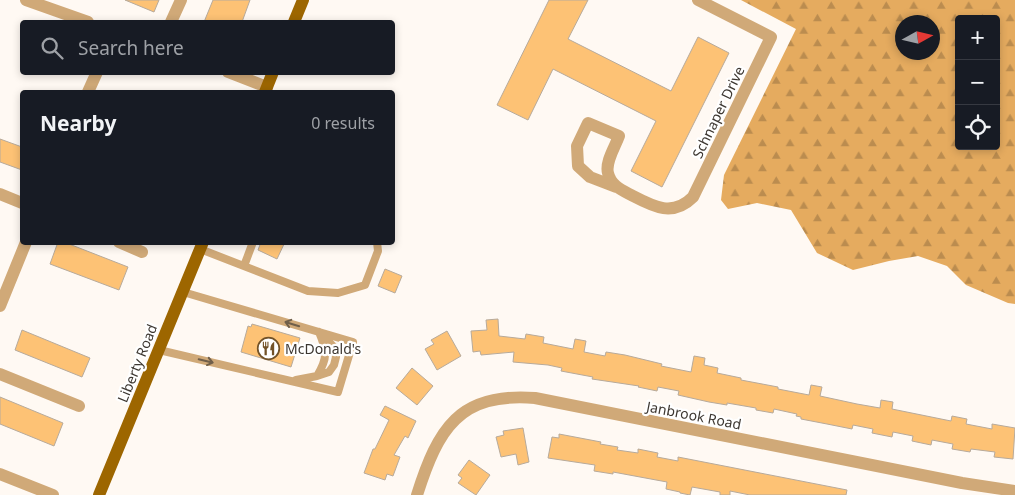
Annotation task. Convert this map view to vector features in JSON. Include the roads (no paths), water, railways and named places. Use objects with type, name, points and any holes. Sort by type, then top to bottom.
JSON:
[{"type":"main road","points":[[295,20],[303,0]]},
{"type":"main road","points":[[266,90],[272,75]]},
{"type":"main road","name":"Liberty Road","points":[[99,495],[202,246]]},
{"type":"street","points":[[26,0],[82,20]]},
{"type":"street","points":[[173,20],[181,0]]},
{"type":"street","name":"Schnaper Drive","points":[[616,187],[607,172],[607,165],[619,136],[588,123],[577,146],[578,166],[583,173],[651,205],[662,208],[685,205],[692,197],[771,37],[698,0]]},
{"type":"street","points":[[89,90],[96,75]]},
{"type":"street","points":[[234,75],[266,90]]},
{"type":"street","points":[[0,194],[20,201]]},
{"type":"street","points":[[0,306],[25,245]]},
{"type":"street","points":[[126,245],[142,252]]},
{"type":"street","points":[[0,374],[79,406]]},
{"type":"street","name":"Janbrook Road","points":[[417,495],[437,443],[448,427],[462,414],[476,405],[494,399],[513,396],[535,398],[962,483],[1015,491]]},
{"type":"street","points":[[0,474],[53,495]]},
{"type":"lane","points":[[244,266],[252,245]]},
{"type":"lane","points":[[202,246],[244,266],[308,291],[338,293],[365,285],[378,251],[377,245]]},
{"type":"lane","points":[[159,350],[338,392],[353,342],[183,292]]},
{"type":"lane","points":[[292,381],[317,376],[324,365],[326,354],[318,332]]},
{"type":"place","name":"McDonald's","points":[[269,348]]}]
